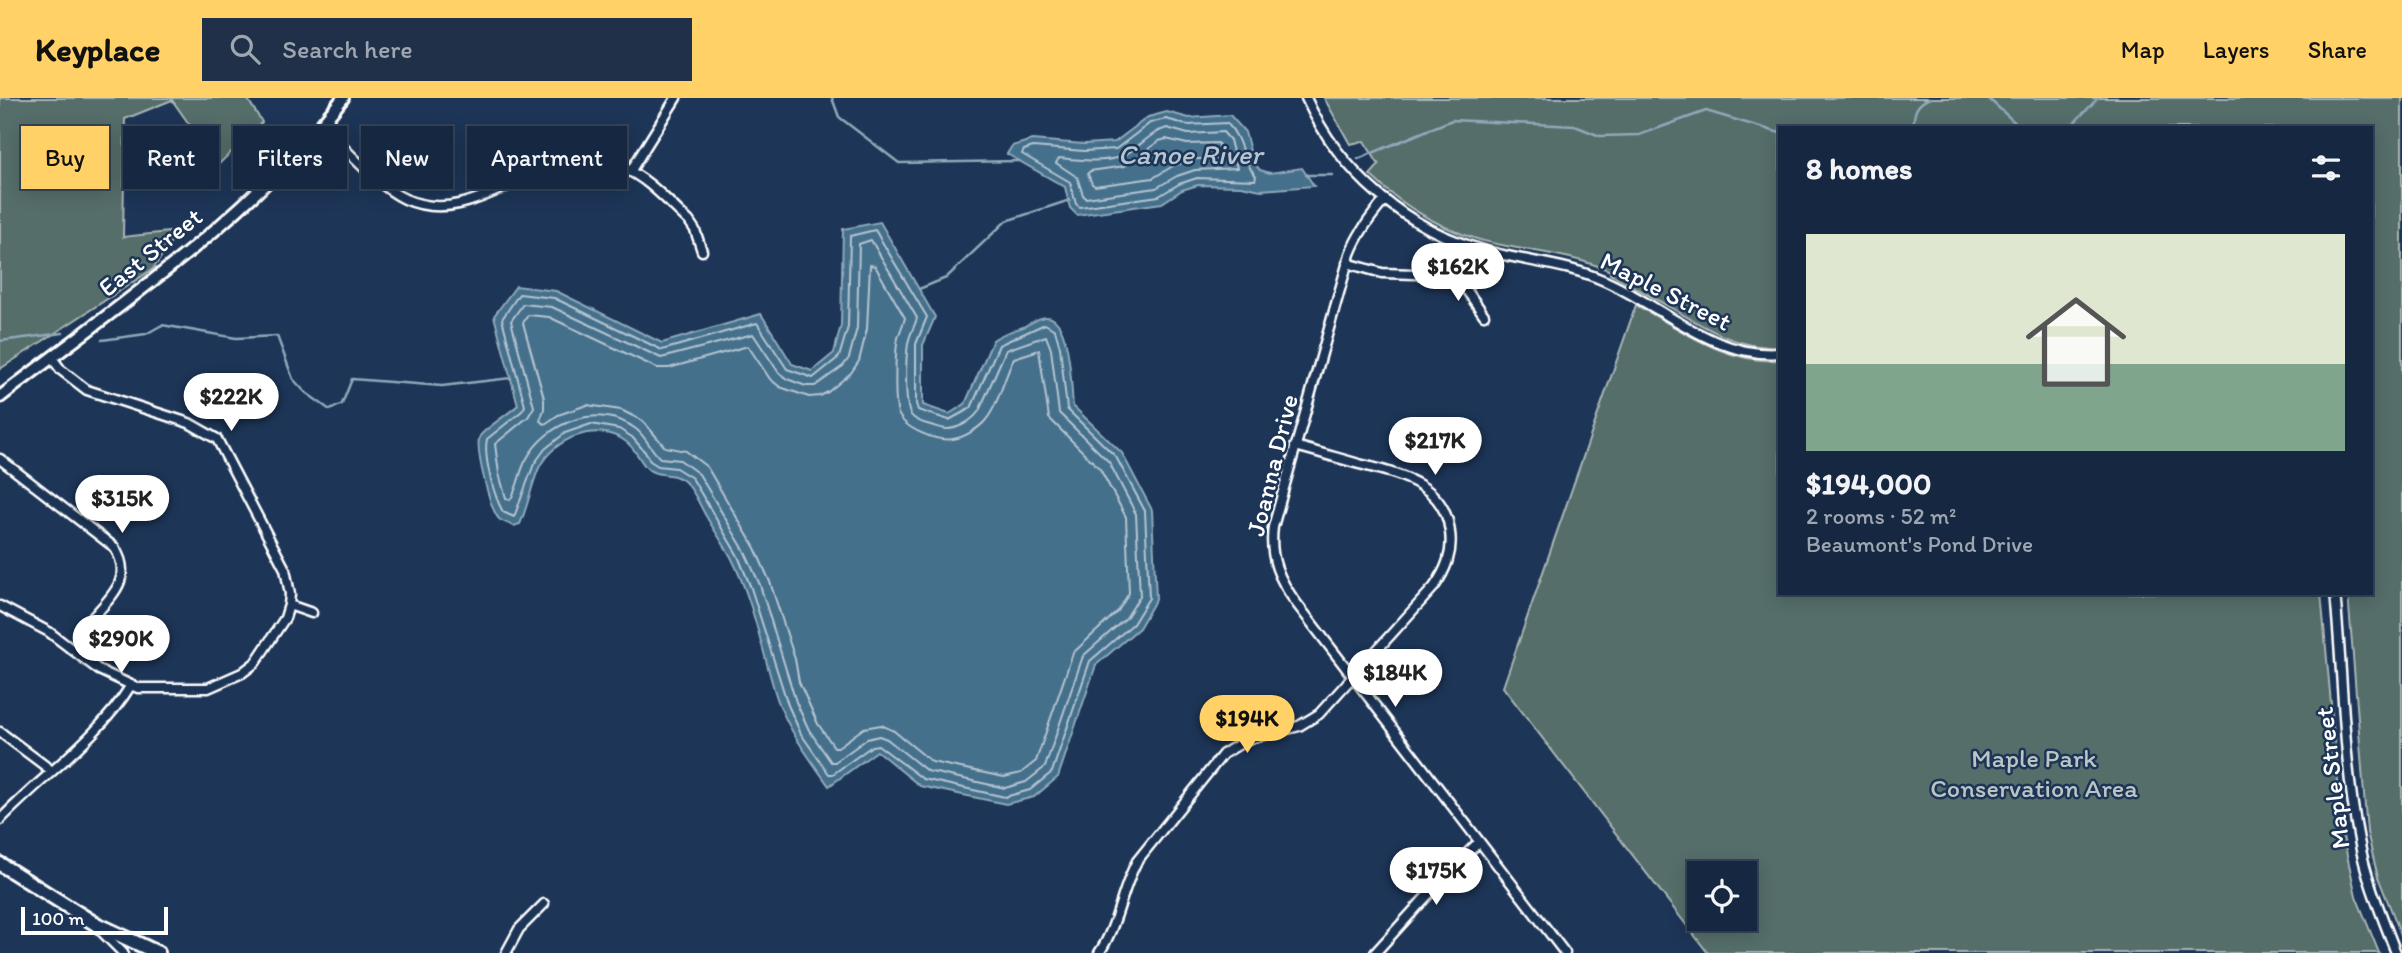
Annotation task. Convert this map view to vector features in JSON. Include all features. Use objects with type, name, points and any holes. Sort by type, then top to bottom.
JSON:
[{"type":"main road","points":[[0,864],[93,923],[158,953]]},
{"type":"street","name":"East Street","points":[[321,126],[343,98]]},
{"type":"street","points":[[630,172],[676,98]]},
{"type":"street","name":"Maple Street","points":[[1306,98],[1338,153],[1361,180],[1416,222],[1453,240],[1487,251],[1572,268],[1602,279],[1717,343],[1742,351],[1778,353]]},
{"type":"street","points":[[347,151],[391,192],[426,205],[463,204],[548,166],[580,159],[604,161],[630,172],[689,221],[702,251]]},
{"type":"street","name":"East Street","points":[[0,397],[151,282],[261,189]]},
{"type":"street","name":"Joanna Drive","points":[[1385,200],[1356,238],[1348,263],[1273,527],[1272,550],[1275,564],[1284,587],[1565,953]]},
{"type":"street","points":[[1348,263],[1382,273],[1447,275],[1464,285],[1484,315]]},
{"type":"street","points":[[0,606],[49,632],[99,670],[138,688],[208,688],[242,673],[255,663],[285,618],[289,605],[285,569],[217,439],[190,422],[88,390],[61,370],[52,358]]},
{"type":"street","points":[[1099,953],[1109,935],[1137,861],[1215,762],[1248,738],[1289,729],[1319,714],[1429,594],[1444,572],[1450,555],[1449,523],[1437,499],[1422,485],[1404,477],[1296,446]]},
{"type":"street","points":[[0,459],[114,547],[118,554],[122,576],[119,586],[87,625],[74,651]]},
{"type":"street","name":"Maple Street","points":[[2335,595],[2350,782],[2359,841],[2396,953]]},
{"type":"street","points":[[289,605],[312,613]]},
{"type":"street","points":[[0,820],[99,727],[131,685]]},
{"type":"street","points":[[0,732],[52,771]]},
{"type":"street","points":[[1375,953],[1479,842]]},
{"type":"street","points":[[506,953],[519,929],[544,904]]},
{"type":"street","points":[[93,923],[123,953]]},
{"type":"green space","points":[[0,98],[247,98],[262,122],[258,126],[233,126],[233,150],[219,164],[219,126],[190,126],[172,100],[125,119],[123,237],[178,231],[153,269],[0,369]]},
{"type":"green space","points":[[1324,98],[2402,98],[2402,937],[2378,877],[2367,832],[2348,595],[2373,595],[2373,126],[1778,126],[1778,347],[1750,345],[1724,336],[1610,274],[1611,271],[1568,258],[1479,240],[1445,227],[1398,199],[1370,175],[1379,165],[1364,141],[1350,144]]},
{"type":"green space","name":"Maple Park Conservation Area","points":[[1636,305],[1723,351],[1741,357],[1778,360],[1778,595],[2321,595],[2343,837],[2356,896],[2379,953],[1708,953],[1691,931],[1757,931],[1757,861],[1687,861],[1687,926],[1503,687]]},
{"type":"water","points":[[1167,112],[1189,118],[1230,115],[1245,132],[1253,162],[1260,170],[1270,173],[1302,168],[1314,186],[1261,190],[1241,186],[1198,185],[1182,190],[1162,203],[1077,215],[1070,208],[1065,187],[1007,154],[1012,146],[1032,140],[1084,144],[1115,142],[1148,117]]},
{"type":"water","points":[[880,222],[935,317],[923,345],[923,405],[949,414],[965,404],[993,340],[1041,318],[1055,320],[1061,329],[1068,355],[1073,406],[1122,453],[1152,510],[1156,599],[1139,628],[1096,665],[1058,777],[1034,797],[1006,804],[920,786],[877,751],[829,786],[797,740],[778,702],[738,573],[695,495],[682,479],[649,470],[625,441],[614,435],[589,433],[565,441],[555,448],[539,468],[520,524],[514,526],[499,519],[495,513],[484,478],[479,452],[480,436],[518,405],[494,316],[516,286],[556,291],[662,343],[761,314],[792,364],[812,371],[834,353],[841,325],[843,229]]},
{"type":"waterway","points":[[832,98],[839,117],[899,163],[1020,161]]},
{"type":"waterway","name":"Canoe River","points":[[1913,126],[1916,110],[1930,98]]},
{"type":"waterway","name":"Canoe River","points":[[1985,98],[2019,126]]},
{"type":"waterway","name":"Canoe River","points":[[2071,126],[2098,98]]},
{"type":"waterway","name":"Canoe River","points":[[1358,159],[1452,120],[1575,126],[1600,136],[1639,135],[1706,111],[1778,132]]},
{"type":"waterway","name":"Canoe River","points":[[1306,175],[1332,175]]},
{"type":"waterway","name":"Canoe River","points":[[919,289],[946,278],[1006,221],[1070,200]]},
{"type":"waterway","name":"Canoe River","points":[[102,340],[146,334],[162,325],[236,338],[277,336],[293,379],[305,392],[330,410],[342,404],[352,379],[442,386],[511,378]]},
{"type":"waterway","name":"Canoe River","points":[[0,341],[63,333]]}]
